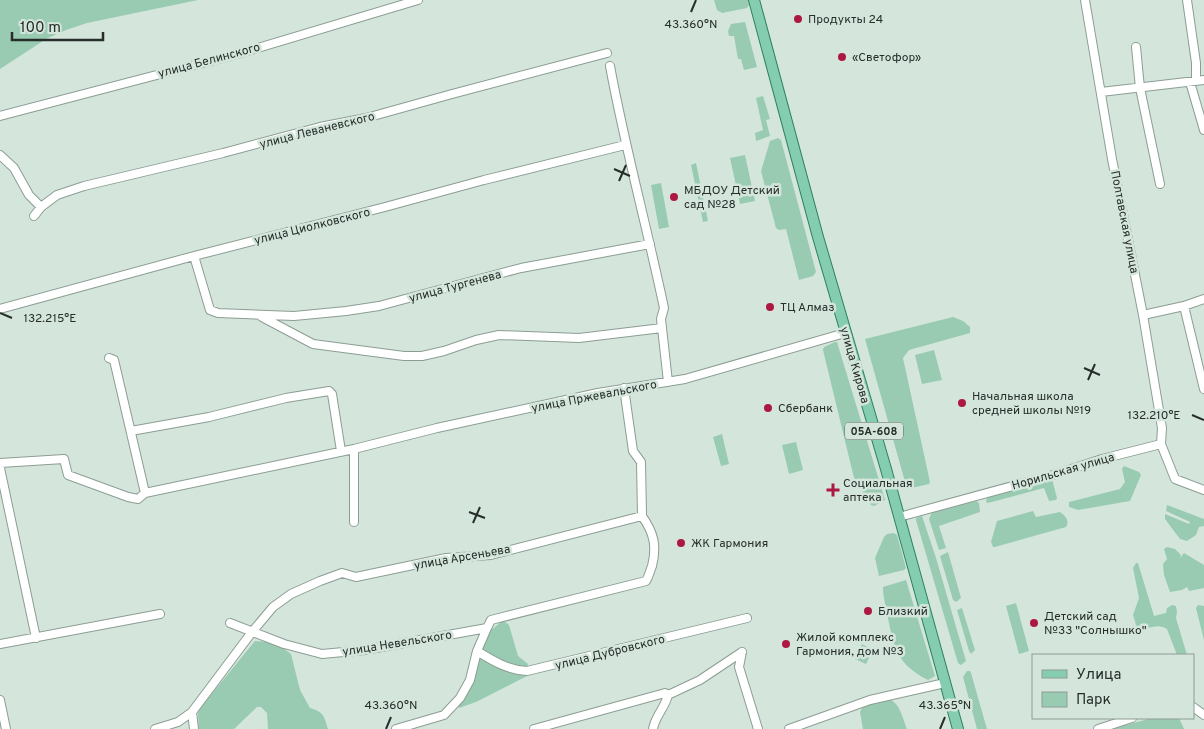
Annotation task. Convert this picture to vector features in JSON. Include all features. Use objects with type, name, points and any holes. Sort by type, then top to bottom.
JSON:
[{"type":"main road","name":"улица Кирова","points":[[754,0],[845,333],[958,729]]},
{"type":"street","name":"улица Белинского","points":[[0,116],[240,52],[418,0]]},
{"type":"street","name":"Полтавская улица","points":[[1085,0],[1160,413],[1162,428],[1161,444]]},
{"type":"street","points":[[1187,0],[1204,130]]},
{"type":"street","points":[[1136,46],[1140,88],[1160,184]]},
{"type":"street","name":"улица Леваневского","points":[[34,216],[41,207],[57,194],[84,186],[223,153],[320,127],[366,118],[607,54]]},
{"type":"street","points":[[610,66],[625,145],[664,308],[661,319],[668,382]]},
{"type":"street","points":[[1101,92],[1197,81]]},
{"type":"street","name":"улица Циолковского","points":[[0,309],[194,256],[625,145]]},
{"type":"street","points":[[0,155],[14,168],[30,195],[41,207]]},
{"type":"street","name":"улица Тургенева","points":[[194,256],[210,310],[218,313],[313,315],[379,306],[521,268],[650,244]]},
{"type":"street","points":[[1143,315],[1184,306],[1204,299]]},
{"type":"street","points":[[1184,306],[1204,389]]},
{"type":"street","points":[[258,314],[313,344],[404,356],[430,354],[499,335],[579,338],[662,328]]},
{"type":"street","name":"улица Пржевальского","points":[[0,464],[64,460],[68,475],[133,499],[138,499],[146,493],[354,449],[438,428],[624,388],[704,375],[845,333]]},
{"type":"street","points":[[109,358],[114,360],[146,493]]},
{"type":"street","points":[[624,388],[633,451],[642,462],[642,516]]},
{"type":"street","points":[[131,431],[209,417],[286,398],[329,391],[332,394],[341,451]]},
{"type":"street","points":[[1161,444],[1175,479],[1204,490]]},
{"type":"street","name":"Норильская улица","points":[[899,517],[1161,444]]},
{"type":"street","points":[[354,449],[354,522]]},
{"type":"street","points":[[0,468],[36,638]]},
{"type":"street","name":"улица Невельского","points":[[252,632],[284,644],[322,654],[365,650],[487,628],[491,620],[646,580],[650,574],[655,546],[652,531],[642,516]]},
{"type":"street","name":"улица Арсеньева","points":[[252,632],[272,607],[291,594],[342,573],[356,577],[446,558],[491,555],[642,516]]},
{"type":"street","points":[[0,644],[160,614]]},
{"type":"street","name":"улица Дубровского","points":[[477,651],[515,671],[527,672],[747,618]]},
{"type":"street","points":[[155,729],[178,722],[192,712],[252,632],[230,623]]},
{"type":"street","points":[[396,729],[444,715],[460,698],[467,689],[477,651],[487,628]]},
{"type":"street","points":[[534,729],[665,693],[668,695],[700,680],[742,652],[739,667],[758,729]]},
{"type":"street","points":[[788,729],[870,700],[945,683]]},
{"type":"street","points":[[653,729],[656,718],[665,705],[668,695]]},
{"type":"street","points":[[0,700],[6,729]]},
{"type":"street","points":[[192,712],[194,729]]},
{"type":"street","points":[[1098,729],[1129,719]]},
{"type":"green space","points":[[0,0],[198,0],[87,23],[66,30],[46,39],[0,69]]},
{"type":"green space","points":[[714,0],[748,0],[749,5],[747,8],[722,13],[717,10]]},
{"type":"green space","points":[[745,22],[757,67],[744,70],[741,59],[738,59],[734,36],[729,36],[728,31],[731,24]]},
{"type":"green space","points":[[763,96],[770,119],[766,120],[770,136],[756,141],[755,133],[763,130],[756,98]]},
{"type":"green space","points":[[778,138],[781,140],[816,272],[813,276],[799,280],[786,229],[779,230],[776,228],[761,171],[770,141]]},
{"type":"green space","points":[[745,155],[755,201],[740,204],[730,158]]},
{"type":"green space","points":[[696,163],[708,221],[703,222],[691,165]]},
{"type":"green space","points":[[661,183],[669,227],[659,229],[651,185]]},
{"type":"green space","points":[[953,317],[963,321],[970,327],[970,333],[909,350],[903,358],[930,482],[929,484],[907,489],[865,339]]},
{"type":"green space","points":[[837,342],[885,500],[874,506],[871,505],[854,478],[823,350],[824,347]]},
{"type":"green space","points":[[934,350],[942,380],[922,384],[915,355]]},
{"type":"green space","points":[[722,434],[729,464],[721,466],[713,437]]},
{"type":"green space","points":[[796,442],[803,470],[789,474],[782,445]]},
{"type":"green space","points":[[1124,466],[1139,472],[1141,475],[1130,501],[1078,510],[1069,507],[1069,502],[1120,489],[1125,482],[1122,469]]},
{"type":"green space","points":[[1052,479],[1056,500],[1049,501],[1044,488],[986,502],[987,497]]},
{"type":"green space","points":[[976,501],[979,503],[980,512],[939,526],[946,548],[939,550],[929,519],[932,512]]},
{"type":"green space","points":[[1167,505],[1204,519],[1204,526],[1199,527],[1196,535],[1187,541],[1180,539],[1165,519],[1165,514],[1189,524],[1190,522],[1166,511]]},
{"type":"green space","points":[[1033,511],[1036,517],[1060,512],[1066,518],[1067,525],[1066,527],[993,547],[991,542],[997,521]]},
{"type":"green space","points":[[922,516],[966,661],[961,665],[958,663],[916,520],[916,518]]},
{"type":"green space","points":[[894,533],[897,535],[906,568],[879,576],[875,558],[884,537],[887,534]]},
{"type":"green space","points":[[1167,547],[1175,549],[1181,555],[1180,558],[1184,553],[1204,565],[1204,588],[1189,591],[1187,587],[1170,592],[1164,575],[1163,564],[1167,559],[1164,549]]},
{"type":"green space","points":[[948,552],[961,598],[956,602],[953,600],[940,556]]},
{"type":"green space","points":[[1138,563],[1154,616],[1166,613],[1167,608],[1172,605],[1176,606],[1176,618],[1187,654],[1177,654],[1167,629],[1164,627],[1154,626],[1139,630],[1137,628],[1133,615],[1139,598],[1133,568]]},
{"type":"green space","points":[[906,580],[935,676],[928,680],[904,662],[895,647],[890,629],[883,587]]},
{"type":"green space","points":[[1016,603],[1029,651],[1019,654],[1006,606]]},
{"type":"green space","points":[[1198,605],[1204,606],[1204,640],[1196,608]]},
{"type":"green space","points":[[962,608],[975,650],[971,654],[957,610]]},
{"type":"green space","points":[[501,622],[509,625],[518,656],[528,664],[527,668],[516,668],[482,651],[490,631]]},
{"type":"green space","points":[[255,641],[270,642],[291,654],[300,690],[310,708],[323,715],[328,729],[268,729],[267,713],[261,707],[257,707],[234,729],[199,729],[198,713],[201,707]]},
{"type":"green space","points":[[862,644],[873,650],[866,664],[855,659]]},
{"type":"green space","points":[[479,656],[515,673],[527,676],[476,702],[459,708],[472,682]]},
{"type":"green space","points":[[967,671],[971,673],[987,729],[977,729],[963,677]]},
{"type":"green space","points":[[889,699],[896,704],[907,729],[863,729],[860,712],[862,708],[872,703]]},
{"type":"green space","points":[[1148,719],[1179,719],[1184,729],[1112,729]]},
{"type":"place","name":"Продукты 24","points":[[798,19]]},
{"type":"place","name":"«Светофор»","points":[[842,57]]},
{"type":"place","name":"МБДОУ Детский сад №28","points":[[674,197]]},
{"type":"place","name":"ТЦ Алмаз","points":[[770,307]]},
{"type":"place","name":"Начальная школа средней школы №19","points":[[962,403]]},
{"type":"place","name":"Сбербанк","points":[[768,408]]},
{"type":"place","name":"Социальная аптека","points":[[833,490]]},
{"type":"place","name":"ЖК Гармония","points":[[681,543]]},
{"type":"place","name":"Близкий","points":[[868,611]]},
{"type":"place","name":"Детский сад №33 \"Солнышко\"","points":[[1034,623]]},
{"type":"place","name":"Жилой комплекс Гармония, дом №3","points":[[786,644]]}]
